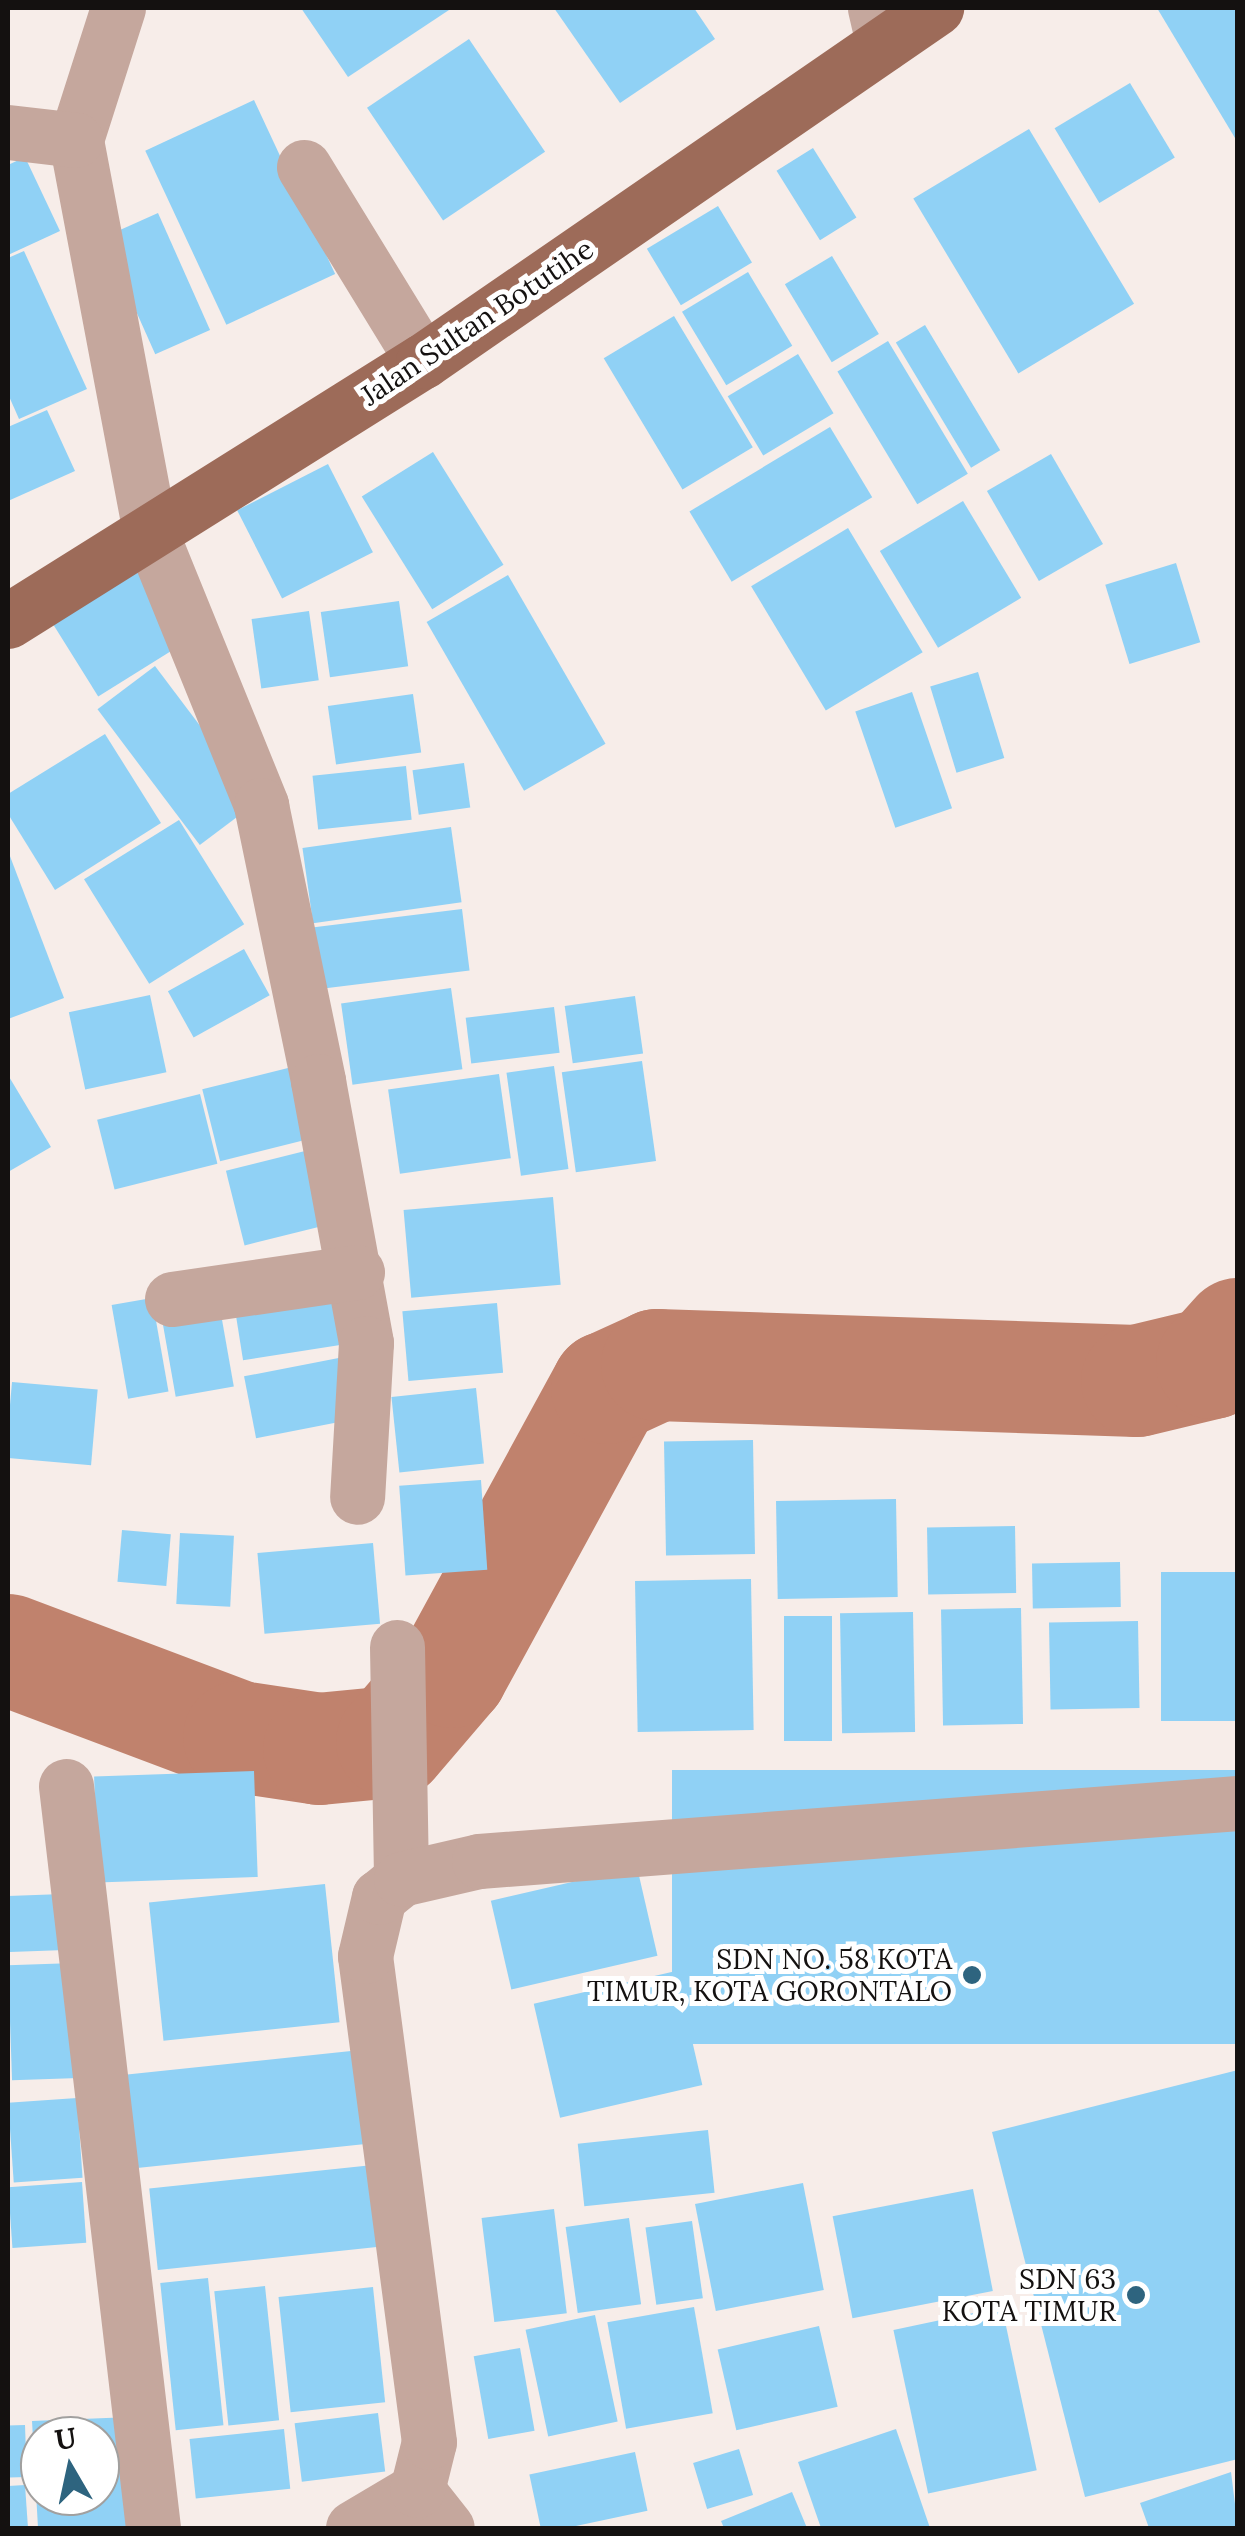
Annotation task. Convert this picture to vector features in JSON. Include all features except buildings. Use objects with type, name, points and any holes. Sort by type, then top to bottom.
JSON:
[{"type":"main road","name":"Jalan Sultan Botutihe","points":[[8,621],[423,360],[879,26],[936,8]]},
{"type":"street","points":[[118,8],[76,140],[150,531],[261,805],[357,1272],[368,1416],[356,1496]]},
{"type":"street","points":[[8,132],[76,140]]},
{"type":"street","points":[[304,167],[423,360]]},
{"type":"street","points":[[172,1298],[357,1272]]},
{"type":"street","points":[[397,1648],[394,1717],[402,1879]]},
{"type":"street","points":[[66,1786],[153,2528]]},
{"type":"street","points":[[353,2528],[432,2509],[429,2442],[365,1956],[379,1897],[402,1879],[479,1860],[1238,1803]]},
{"type":"waterway","points":[[8,1650],[239,1737],[319,1749],[392,1742],[452,1672],[607,1388],[657,1365],[1137,1381],[1212,1363],[1238,1334]]},
{"type":"place","name":"SDN NO. 58 KOTA TIMUR, KOTA GORONTALO","points":[[972,1975]]},
{"type":"place","name":"SDN 63 KOTA TIMUR","points":[[1136,2295]]}]
